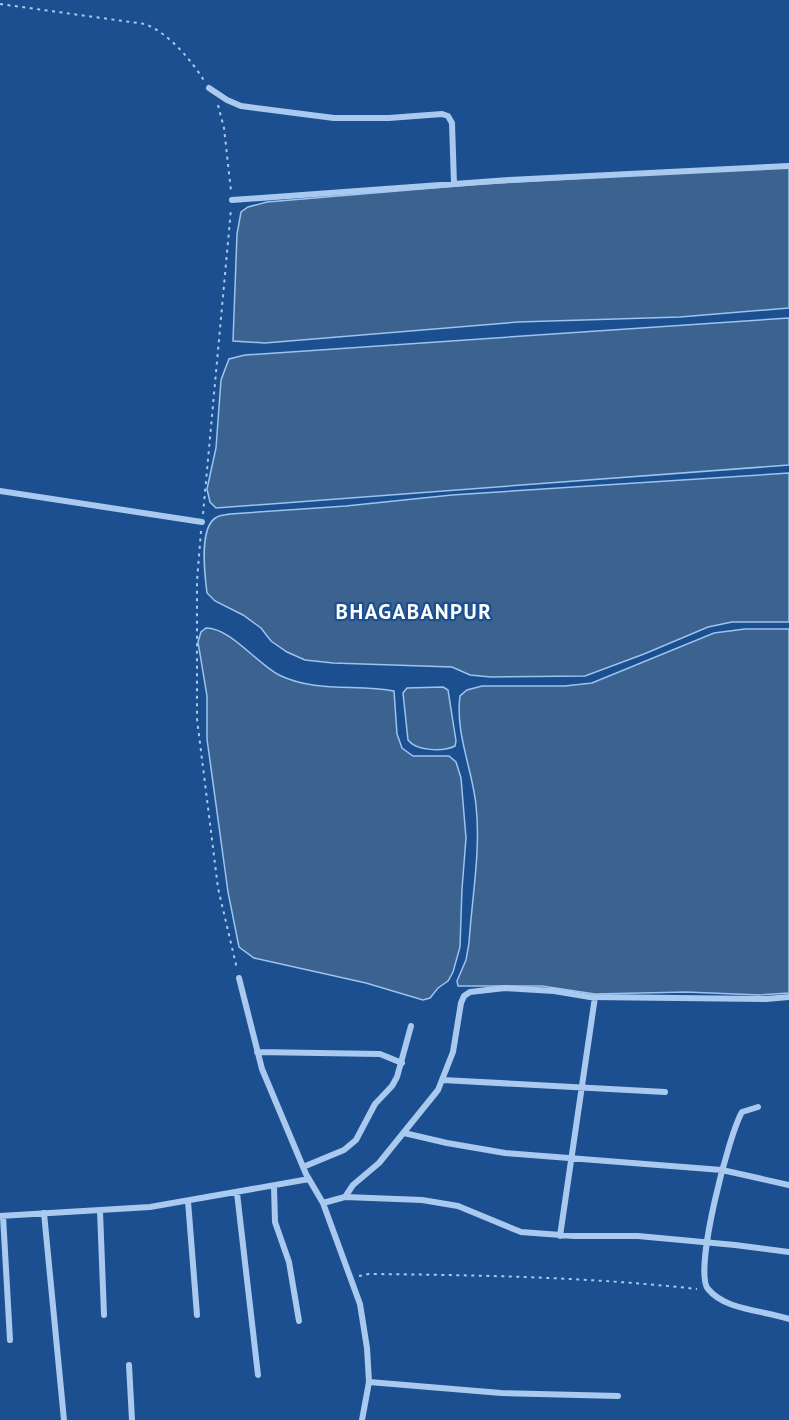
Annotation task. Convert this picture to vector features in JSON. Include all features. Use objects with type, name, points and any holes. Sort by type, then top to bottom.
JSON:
[{"type":"street","points":[[209,88],[241,106],[334,118],[389,118],[442,114],[448,116],[452,123],[454,184]]},
{"type":"street","points":[[232,200],[454,184],[789,166]]},
{"type":"street","points":[[0,491],[202,522]]},
{"type":"street","points":[[239,978],[257,1052],[303,1167],[323,1203],[360,1304],[367,1348],[369,1382],[362,1420]]},
{"type":"street","points":[[345,1197],[353,1185],[379,1163],[433,1098],[443,1080],[453,1052],[461,1003],[464,996],[470,992],[505,988],[554,991],[595,997],[766,999],[789,997]]},
{"type":"street","points":[[560,1236],[595,997]]},
{"type":"street","points":[[303,1167],[351,1146],[356,1140],[375,1104],[392,1086],[402,1063],[411,1026]]},
{"type":"street","points":[[257,1052],[380,1054],[402,1063]]},
{"type":"street","points":[[443,1080],[665,1092]]},
{"type":"street","points":[[758,1107],[742,1112],[739,1117],[722,1170],[707,1242],[704,1279],[709,1290],[724,1302],[789,1319]]},
{"type":"street","points":[[404,1133],[495,1152],[722,1170],[789,1185]]},
{"type":"street","points":[[10,1340],[1,1216],[150,1208],[309,1179]]},
{"type":"street","points":[[274,1187],[275,1222],[289,1262],[299,1322]]},
{"type":"street","points":[[237,1193],[258,1375]]},
{"type":"street","points":[[323,1203],[345,1197],[412,1199],[449,1204],[475,1212],[498,1224],[521,1232],[560,1236],[639,1236],[789,1252]]},
{"type":"street","points":[[188,1201],[197,1315]]},
{"type":"street","points":[[100,1211],[104,1315]]},
{"type":"street","points":[[45,1213],[64,1420]]},
{"type":"street","points":[[129,1365],[132,1420]]},
{"type":"street","points":[[369,1382],[501,1393],[618,1396]]},
{"type":"path","points":[[0,4],[145,24],[156,28],[194,66],[209,88],[222,119],[232,200],[197,581],[197,719],[218,888],[239,978]]},
{"type":"path","points":[[353,1277],[369,1274],[502,1275],[639,1283],[709,1290]]},
{"type":"water","points":[[789,166],[789,308],[680,317],[518,322],[265,343],[233,341],[237,234],[241,212],[248,207],[267,202],[481,184]]},
{"type":"water","points":[[789,318],[789,465],[216,508],[210,502],[207,489],[216,448],[221,380],[229,359],[245,355]]},
{"type":"water","points":[[789,473],[789,622],[732,622],[708,627],[585,676],[491,677],[470,675],[452,667],[305,660],[287,652],[271,641],[261,628],[243,615],[215,601],[207,593],[204,564],[205,541],[211,522],[221,515],[346,506],[452,495]]},
{"type":"water","points":[[206,628],[225,634],[271,670],[293,681],[322,686],[394,691],[397,734],[402,748],[413,756],[449,756],[456,762],[461,778],[466,838],[460,947],[448,981],[430,998],[423,1000],[366,983],[254,958],[239,947],[228,892],[207,739],[207,696],[198,642],[201,632]]},
{"type":"water","points":[[745,629],[789,629],[789,993],[759,995],[686,992],[595,994],[542,986],[458,986],[457,981],[466,960],[469,943],[477,839],[474,791],[460,723],[460,696],[467,690],[482,686],[565,686],[592,683],[714,633]]},
{"type":"water","points":[[443,687],[448,690],[455,746],[437,750],[412,744],[408,740],[403,693],[407,688]]},
{"type":"district","name":"BHAGABANPUR","points":[[414,611]]}]
